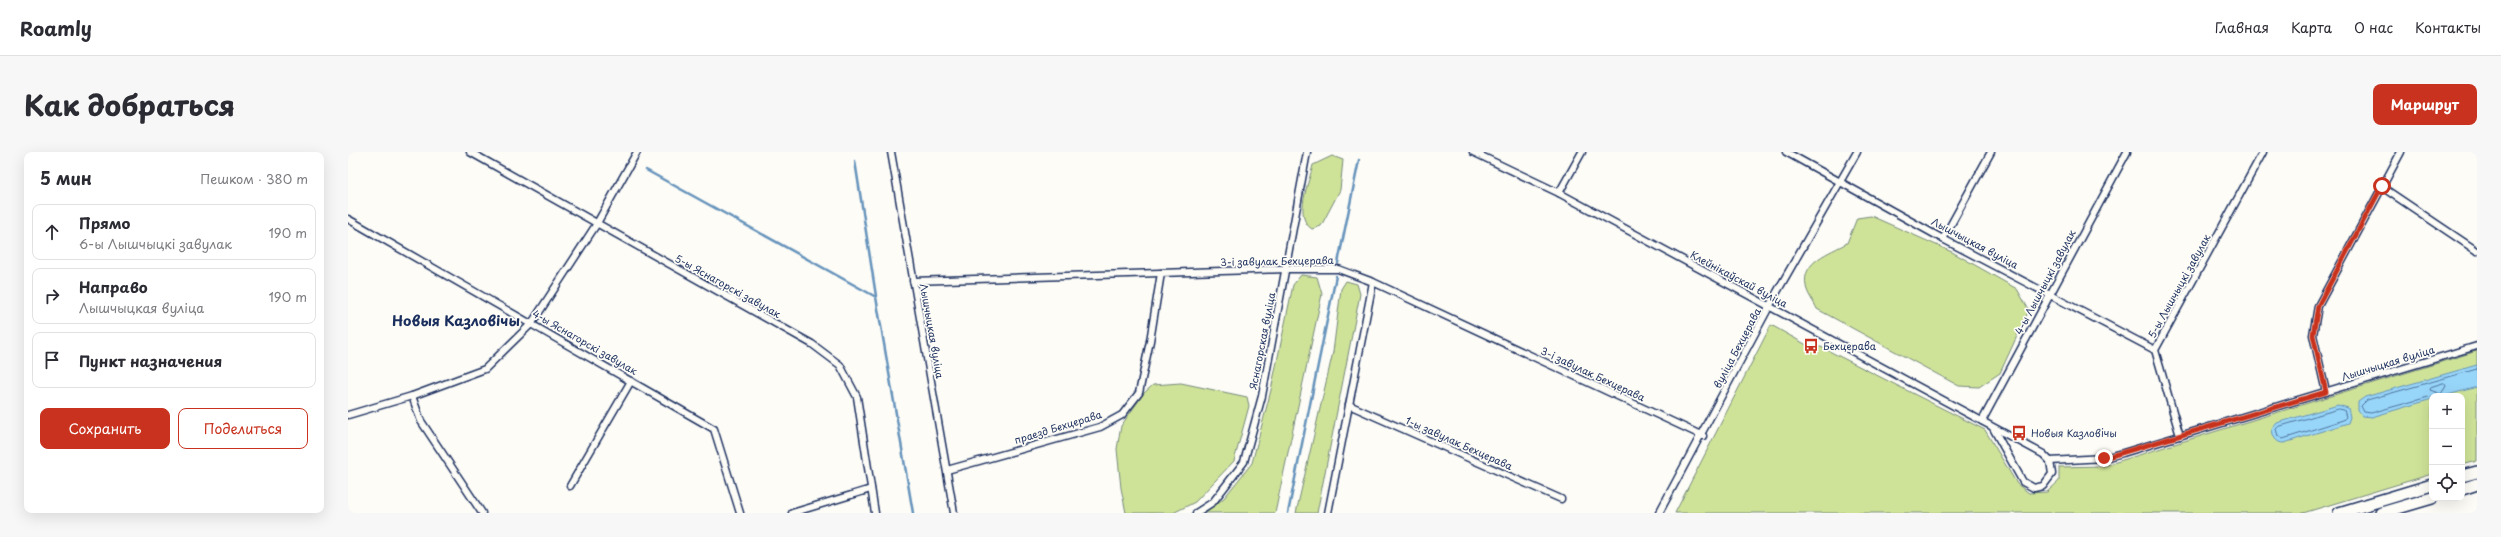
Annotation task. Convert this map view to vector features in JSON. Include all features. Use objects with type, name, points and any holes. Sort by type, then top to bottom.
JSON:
[{"type":"highway","points":[[2465,475],[2477,472]]},
{"type":"highway","points":[[2465,488],[2477,484]]},
{"type":"highway","points":[[2339,513],[2429,486]]},
{"type":"highway","points":[[2381,513],[2429,499]]},
{"type":"street","name":"5-ы Яснагорскі завулак","points":[[470,152],[596,225],[812,344],[840,365],[857,397],[875,513]]},
{"type":"street","points":[[348,415],[412,396],[485,368],[532,323],[596,225],[637,152]]},
{"type":"street","name":"Лышчыцкая вуліца","points":[[891,152],[954,513]]},
{"type":"street","name":"Яснагорская вуліца","points":[[1196,513],[1214,502],[1244,462],[1262,396],[1307,152]]},
{"type":"street","name":"Клейнікаўскай вуліца","points":[[1473,152],[1559,193],[2043,454],[2050,461]]},
{"type":"street","points":[[1559,193],[1582,152]]},
{"type":"street","name":"Лышчыцкая вуліца","points":[[1786,152],[1943,238],[2155,350]]},
{"type":"street","name":"вуліца Бехцерава","points":[[1659,513],[1703,436],[1770,307],[1842,182],[1857,152]]},
{"type":"street","points":[[1943,238],[1991,152]]},
{"type":"street","name":"4-ы Лышчыцкі завулак","points":[[1982,421],[2127,152]]},
{"type":"street","name":"5-ы Лышчыцкі завулак","points":[[2180,436],[2155,350],[2263,152]]},
{"type":"street","points":[[2326,392],[2313,335],[2318,306],[2401,152]]},
{"type":"street","points":[[2382,186],[2477,251]]},
{"type":"street","name":"4-ы Яснагорскі завулак","points":[[348,218],[714,429],[740,513]]},
{"type":"street","name":"3-і завулак Бехцерава","points":[[913,282],[1286,269],[1338,269],[1373,282],[1703,436]]},
{"type":"street","name":"праезд Бехцерава","points":[[947,470],[1100,426],[1122,415],[1138,393],[1150,341],[1161,273]]},
{"type":"street","points":[[1328,513],[1373,282]]},
{"type":"street","name":"Лышчыцкая вуліца","points":[[2050,461],[2104,458],[2477,346]]},
{"type":"street","points":[[570,486],[631,381]]},
{"type":"street","points":[[412,396],[421,421],[482,513]]},
{"type":"street","name":"1-ы завулак Бехцерава","points":[[1349,406],[1561,499]]},
{"type":"street","points":[[1993,428],[2023,482],[2028,486],[2043,486],[2049,480],[2052,474],[2050,461]]},
{"type":"street","points":[[792,513],[871,489]]},
{"type":"green space","points":[[1332,156],[1343,160],[1340,190],[1321,226],[1312,229],[1306,224],[1304,216],[1303,208],[1306,190],[1313,165]]},
{"type":"green space","points":[[1871,216],[1952,252],[2017,289],[2029,310],[2000,373],[1979,387],[1959,386],[1817,309],[1806,286],[1808,270],[1812,264],[1825,254],[1847,243],[1857,218]]},
{"type":"green space","points":[[1301,275],[1317,277],[1322,294],[1275,513],[1204,513],[1224,498],[1252,463],[1271,390],[1293,285]]},
{"type":"green space","points":[[1346,281],[1357,284],[1360,294],[1317,513],[1296,513],[1333,352],[1341,289]]},
{"type":"green space","points":[[1771,325],[1812,348],[1821,347],[1985,430],[2017,484],[2029,493],[2047,492],[2059,481],[2059,467],[2103,466],[2477,351],[2477,461],[2465,464],[2465,393],[2429,393],[2429,475],[2303,513],[1675,513]]},
{"type":"green space","points":[[1181,383],[1247,397],[1249,406],[1234,461],[1195,502],[1173,513],[1126,513],[1121,488],[1117,449],[1121,426],[1144,393],[1153,385]]},
{"type":"water","points":[[2477,365],[2477,387],[2455,393],[2429,393],[2429,400],[2372,417],[2363,416],[2358,410],[2358,402],[2365,397]]},
{"type":"water","points":[[2338,405],[2348,408],[2350,417],[2348,423],[2284,443],[2277,441],[2273,435],[2272,429],[2277,423]]},
{"type":"waterway","points":[[1338,263],[1359,160]]},
{"type":"waterway","points":[[855,161],[876,296]]},
{"type":"waterway","points":[[646,170],[876,297],[913,513]]},
{"type":"waterway","points":[[1288,513],[1336,276]]},
{"type":"place","name":"Бехцерава","points":[[1811,346]]},
{"type":"place","name":"Новыя Казловічы","points":[[2019,433]]},
{"type":"district","name":"Новыя Казловічы","points":[[456,321]]},
{"type":"route","points":[[2104,458],[2326,392],[2313,335],[2318,306],[2382,186]]}]
